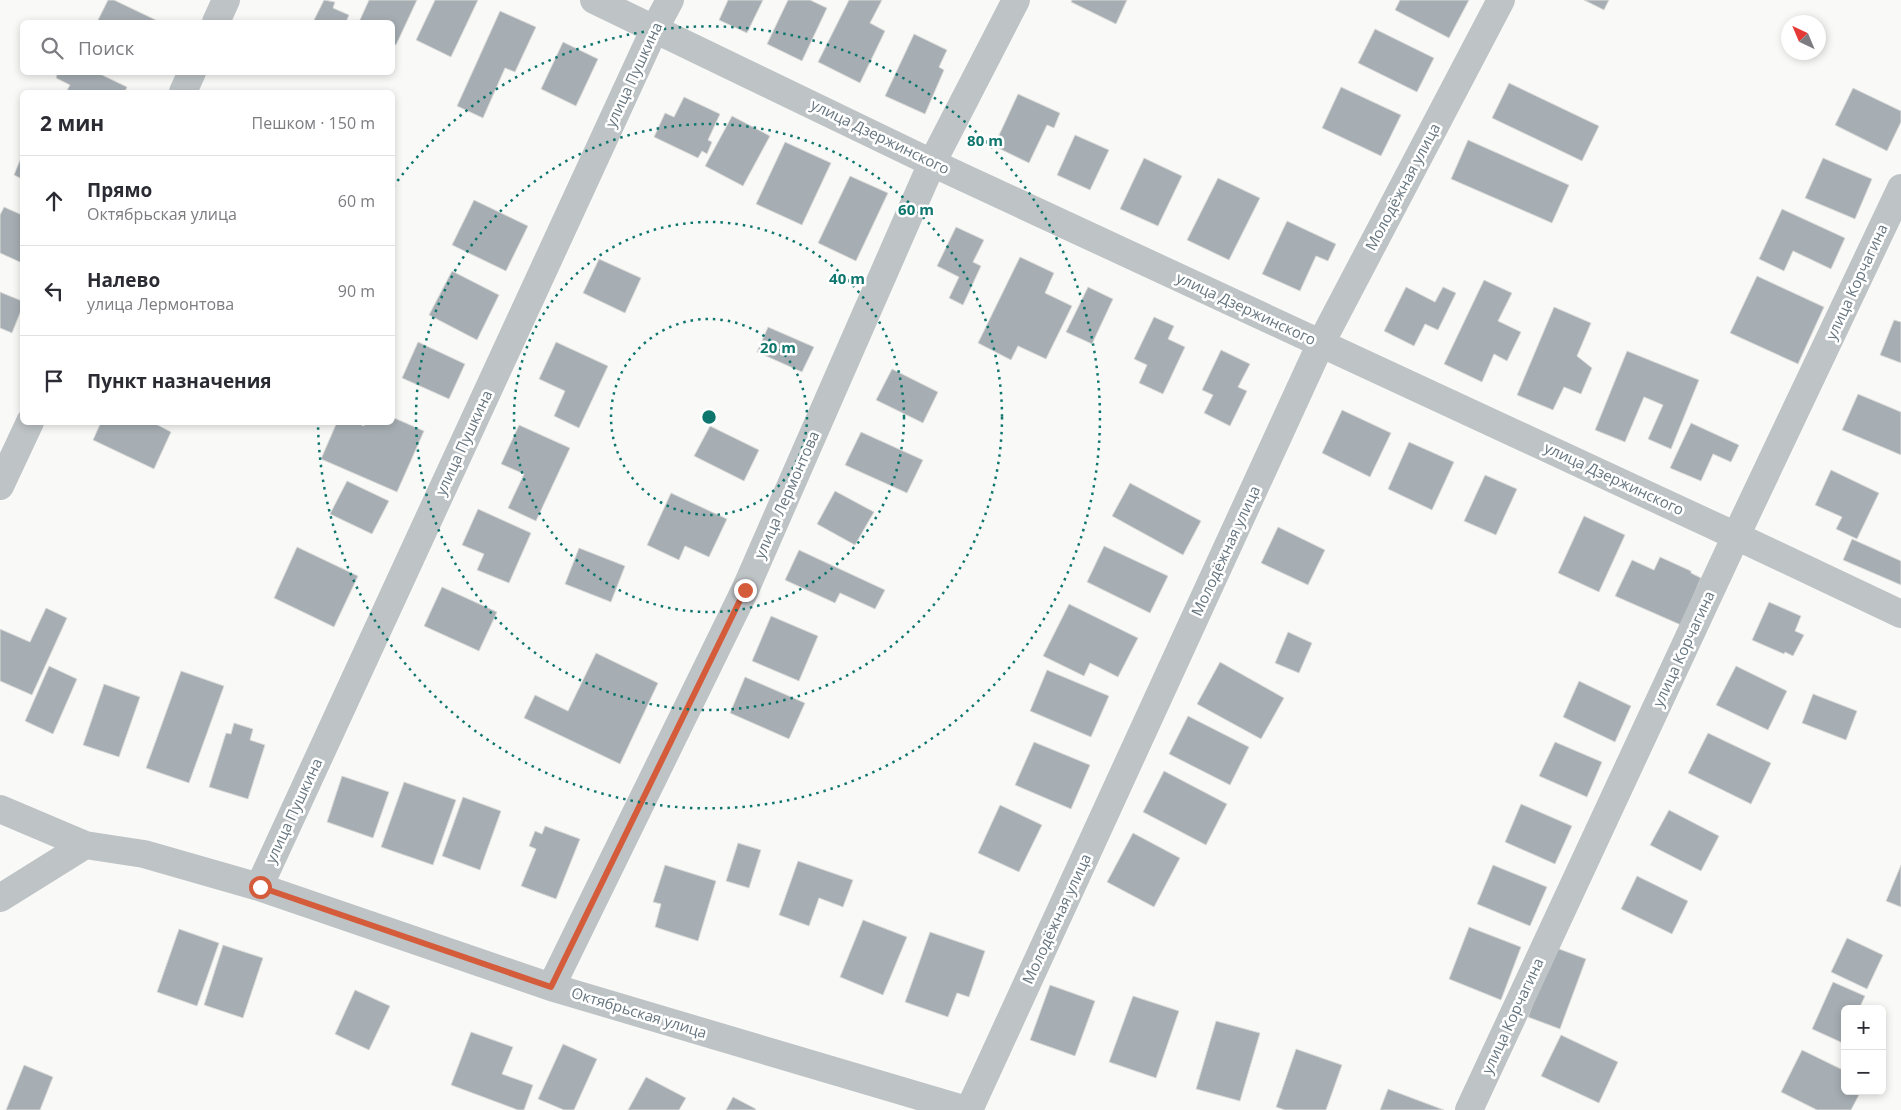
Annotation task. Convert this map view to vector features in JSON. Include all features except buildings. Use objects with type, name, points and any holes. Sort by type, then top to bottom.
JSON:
[{"type":"street","points":[[217,20],[226,0]]},
{"type":"street","name":"улица Дзержинского","points":[[594,0],[932,163],[1901,614]]},
{"type":"street","name":"улица Пушкина","points":[[260,887],[655,28],[670,0]]},
{"type":"street","name":"улица Лермонтова","points":[[551,987],[745,590],[932,163],[1016,0]]},
{"type":"street","name":"Молодёжная улица","points":[[967,1110],[1321,343],[1501,0]]},
{"type":"street","points":[[184,90],[191,75]]},
{"type":"street","name":"улица Корчагина","points":[[1469,1110],[1736,536],[1901,188]]},
{"type":"street","points":[[0,486],[29,425]]},
{"type":"street","name":"Октябрьская улица","points":[[0,809],[85,845],[144,854],[260,887],[551,987],[967,1110]]},
{"type":"street","points":[[0,898],[85,845]]},
{"type":"route","points":[[260,887],[551,987],[745,590]]}]
